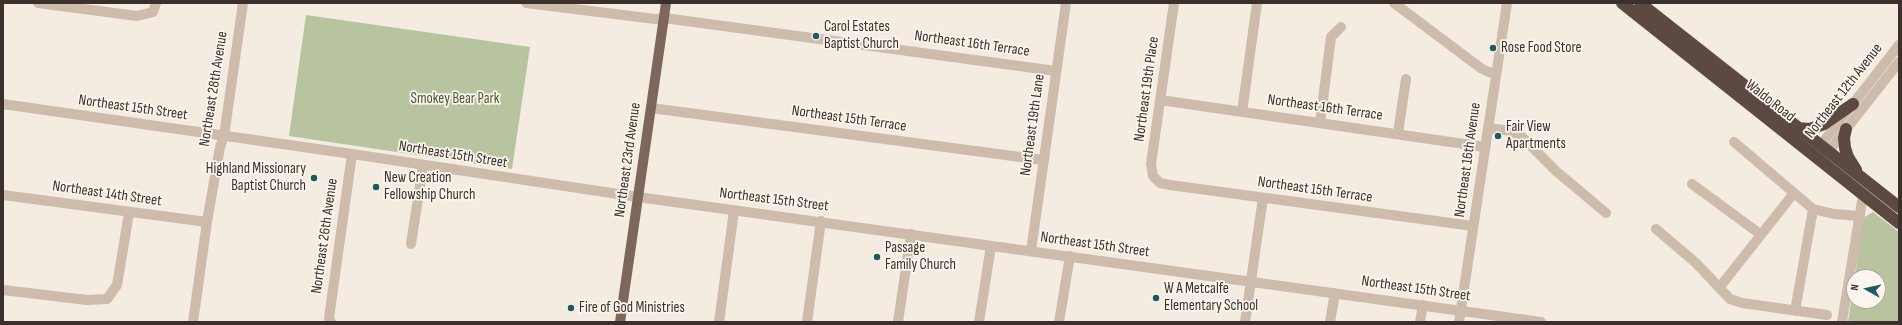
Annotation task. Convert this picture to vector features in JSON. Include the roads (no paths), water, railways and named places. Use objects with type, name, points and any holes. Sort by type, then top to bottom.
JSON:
[{"type":"highway","name":"Waldo Road","points":[[1622,3],[1899,224]]},
{"type":"highway","name":"Waldo Road","points":[[1640,3],[1899,207]]},
{"type":"highway","points":[[1798,128],[1810,129],[1824,124],[1853,104]]},
{"type":"highway","points":[[1846,129],[1844,138],[1845,148],[1848,157],[1860,176]]},
{"type":"main road","name":"Northeast 23rd Avenue","points":[[620,322],[666,3]]},
{"type":"street","points":[[38,3],[136,16],[153,12],[156,3]]},
{"type":"street","name":"Northeast 28th Avenue","points":[[193,322],[207,222],[220,147],[224,136],[243,3]]},
{"type":"street","name":"Northeast 16th Terrace","points":[[526,3],[654,19],[664,18],[1056,72]]},
{"type":"street","name":"Northeast 19th Lane","points":[[1031,251],[1066,3]]},
{"type":"street","name":"Northeast 19th Place","points":[[1155,178],[1151,164],[1174,3]]},
{"type":"street","points":[[1242,112],[1257,3]]},
{"type":"street","points":[[1394,3],[1482,69],[1496,74]]},
{"type":"street","name":"Northeast 16th Avenue","points":[[1459,322],[1507,3]]},
{"type":"street","points":[[1320,122],[1331,37],[1341,26]]},
{"type":"street","name":"Northeast 12th Avenue","points":[[1817,158],[1853,104],[1899,46]]},
{"type":"street","name":"Northeast 12th Avenue","points":[[1824,148],[1846,129],[1899,62]]},
{"type":"street","points":[[1398,133],[1406,79]]},
{"type":"street","name":"Northeast 16th Terrace","points":[[1160,100],[1398,133],[1485,147]]},
{"type":"street","name":"Northeast 15th Street","points":[[3,104],[734,211],[821,221],[1541,322]]},
{"type":"street","name":"Northeast 15th Terrace","points":[[651,108],[1043,160]]},
{"type":"street","points":[[1488,128],[1511,131],[1522,137],[1556,171],[1606,213]]},
{"type":"street","points":[[1734,142],[1813,209],[1834,214],[1860,216]]},
{"type":"street","name":"Northeast 26th Avenue","points":[[330,322],[329,318],[352,154]]},
{"type":"street","points":[[411,244],[423,166]]},
{"type":"street","name":"Northeast 15th Terrace","points":[[1155,178],[1160,182],[1170,185],[1474,226]]},
{"type":"street","points":[[1692,184],[1760,234]]},
{"type":"street","points":[[1719,288],[1794,192]]},
{"type":"street","name":"Northeast 14th Street","points":[[3,195],[129,213],[207,222]]},
{"type":"street","points":[[1842,322],[1863,195]]},
{"type":"street","points":[[1245,322],[1263,198]]},
{"type":"street","points":[[1795,311],[1813,209]]},
{"type":"street","points":[[719,322],[734,211]]},
{"type":"street","points":[[3,290],[87,300],[107,299],[117,285],[129,213]]},
{"type":"street","points":[[807,322],[821,221]]},
{"type":"street","points":[[1656,228],[1696,263],[1730,299],[1742,303],[1827,315]]},
{"type":"street","points":[[898,322],[911,234]]},
{"type":"street","points":[[979,322],[991,246]]},
{"type":"street","points":[[1059,322],[1070,256]]},
{"type":"street","points":[[1330,322],[1335,293]]},
{"type":"street","points":[[1420,322],[1423,305]]},
{"type":"place","name":"Carol Estates Baptist Church","points":[[816,36]]},
{"type":"place","name":"Rose Food Store","points":[[1493,48]]},
{"type":"place","name":"Fair View Apartments","points":[[1498,136]]},
{"type":"place","name":"Highland Missionary Baptist Church","points":[[314,178]]},
{"type":"place","name":"New Creation Fellowship Church","points":[[376,187]]},
{"type":"place","name":"Passage Family Church","points":[[877,257]]},
{"type":"place","name":"W A Metcalfe Elementary School","points":[[1156,298]]},
{"type":"place","name":"Fire of God Ministries","points":[[571,308]]},
{"type":"park label","name":"Smokey Bear Park","points":[[455,99]]}]
